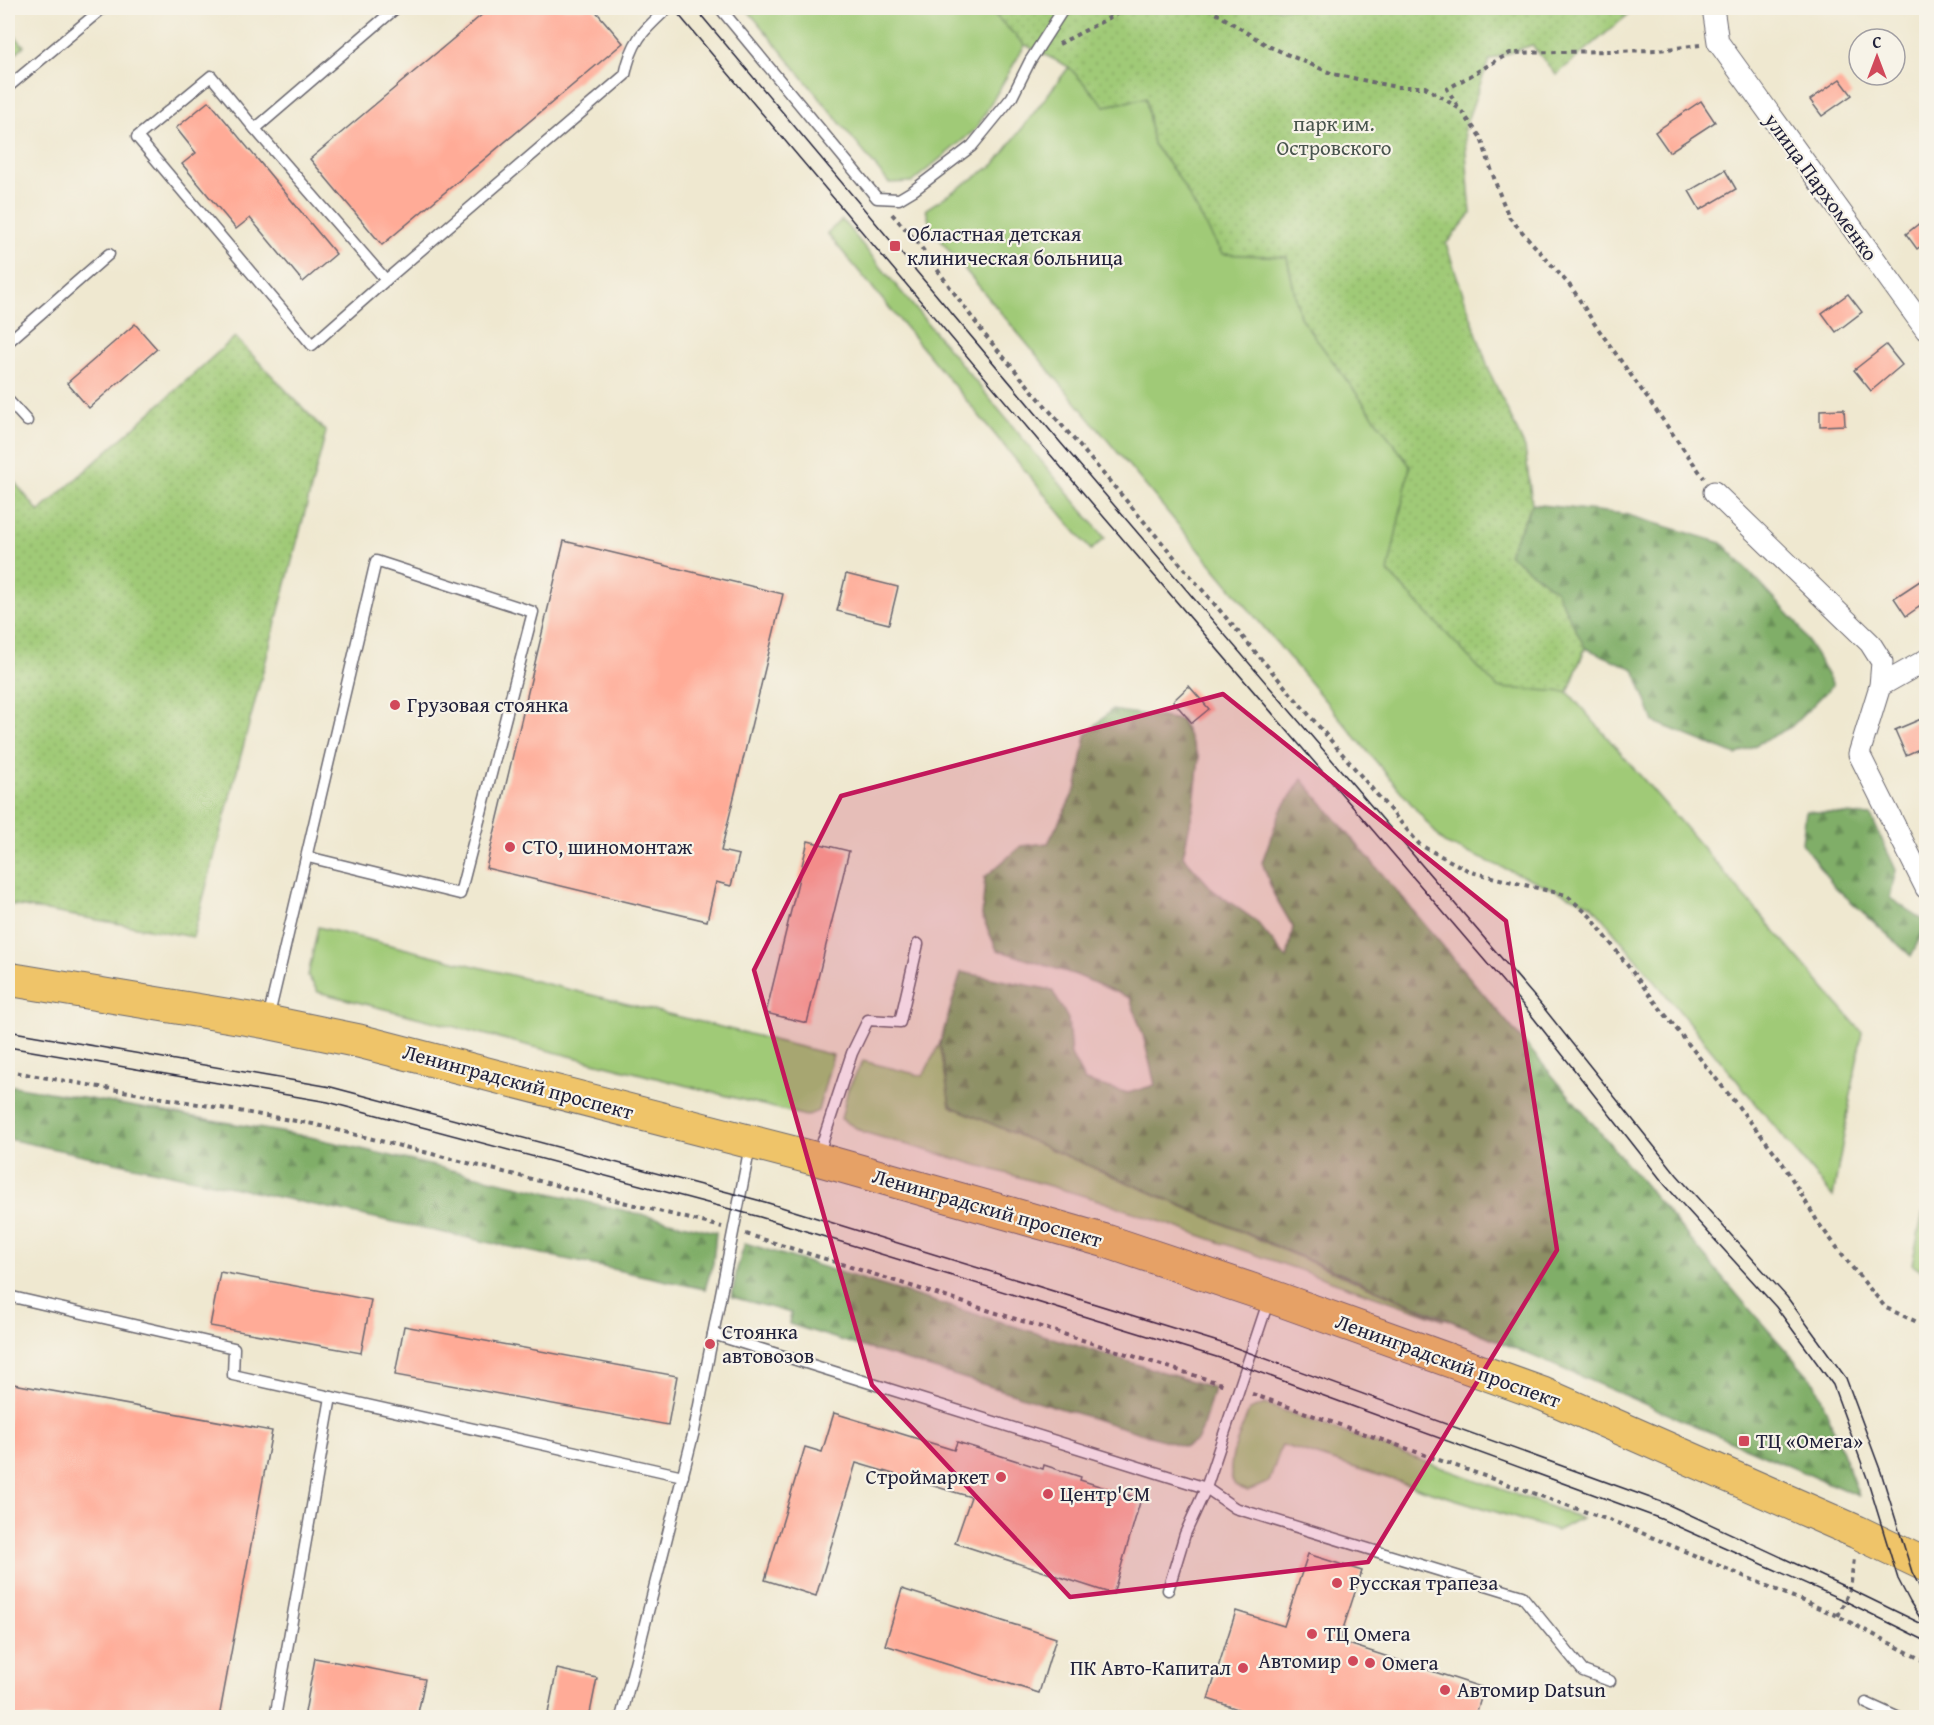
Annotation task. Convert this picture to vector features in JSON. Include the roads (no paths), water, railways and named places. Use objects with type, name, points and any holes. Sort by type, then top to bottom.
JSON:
[{"type":"main road","name":"Ленинградский проспект","points":[[8,979],[267,1022],[359,1041],[817,1159],[1106,1241],[1270,1296],[1543,1394],[1857,1532],[1926,1565]]},
{"type":"street","name":"улица Пархоменко","points":[[1713,8],[1718,42],[1926,330]]},
{"type":"street","points":[[1714,492],[1870,643],[1882,662],[1880,686],[1859,754],[1926,888]]},
{"type":"street","points":[[1880,686],[1926,660]]},
{"type":"lane","points":[[8,87],[103,8]]},
{"type":"lane","points":[[255,129],[396,8]]},
{"type":"lane","points":[[386,280],[211,76],[137,137],[312,345],[625,75],[629,55],[638,37],[668,8]]},
{"type":"lane","points":[[720,8],[877,198],[899,200],[972,146],[1012,97],[1030,61],[1064,8]]},
{"type":"lane","points":[[8,342],[109,254]]},
{"type":"lane","points":[[8,400],[27,421]]},
{"type":"lane","points":[[267,1022],[308,857],[376,561],[533,612],[460,894],[308,857]]},
{"type":"lane","points":[[817,1159],[852,1053],[868,1020],[900,1022],[918,944]]},
{"type":"lane","points":[[621,1718],[694,1431],[751,1142]]},
{"type":"lane","points":[[8,1296],[234,1348],[233,1375],[682,1476]]},
{"type":"lane","points":[[1168,1590],[1185,1534],[1206,1488],[1270,1296]]},
{"type":"lane","points":[[712,1334],[1206,1488],[1235,1508],[1522,1596],[1583,1671],[1610,1681]]},
{"type":"lane","points":[[275,1718],[331,1396]]},
{"type":"lane","points":[[1866,1702],[1899,1718]]},
{"type":"tram line","points":[[673,8],[1042,445],[1528,1011],[1665,1185],[1776,1307],[1833,1385],[1867,1478],[1898,1579],[1926,1627]]},
{"type":"tram line","points":[[695,8],[1054,435],[1539,1002],[1677,1175],[1787,1297],[1846,1378],[1881,1472],[1912,1572],[1926,1600]]},
{"type":"tram line","points":[[8,1031],[331,1087],[765,1202],[1228,1345],[1667,1504],[1924,1625]]},
{"type":"tram line","points":[[8,1047],[328,1102],[760,1217],[1223,1359],[1661,1519],[1845,1601],[1926,1641]]},
{"type":"place","name":"Областная детская клиническая больница","points":[[895,246]]},
{"type":"place","name":"Грузовая стоянка","points":[[395,705]]},
{"type":"place","name":"СТО, шиномонтаж","points":[[510,847]]},
{"type":"place","name":"Стоянка автовозов","points":[[710,1344]]},
{"type":"place","name":"ТЦ «Омега»","points":[[1744,1441]]},
{"type":"place","name":"Строймаркет","points":[[1001,1477]]},
{"type":"place","name":"Центр'СМ","points":[[1048,1494]]},
{"type":"place","name":"Русская трапеза","points":[[1337,1583]]},
{"type":"place","name":"ТЦ Омега","points":[[1312,1634]]},
{"type":"place","name":"Автомир","points":[[1353,1661]]},
{"type":"place","name":"Омега","points":[[1370,1663]]},
{"type":"place","name":"ПК Авто-Капитал","points":[[1243,1668]]},
{"type":"place","name":"Автомир Datsun","points":[[1445,1690]]},
{"type":"park label","name":"парк им. Островского","points":[[1334,136]]}]
